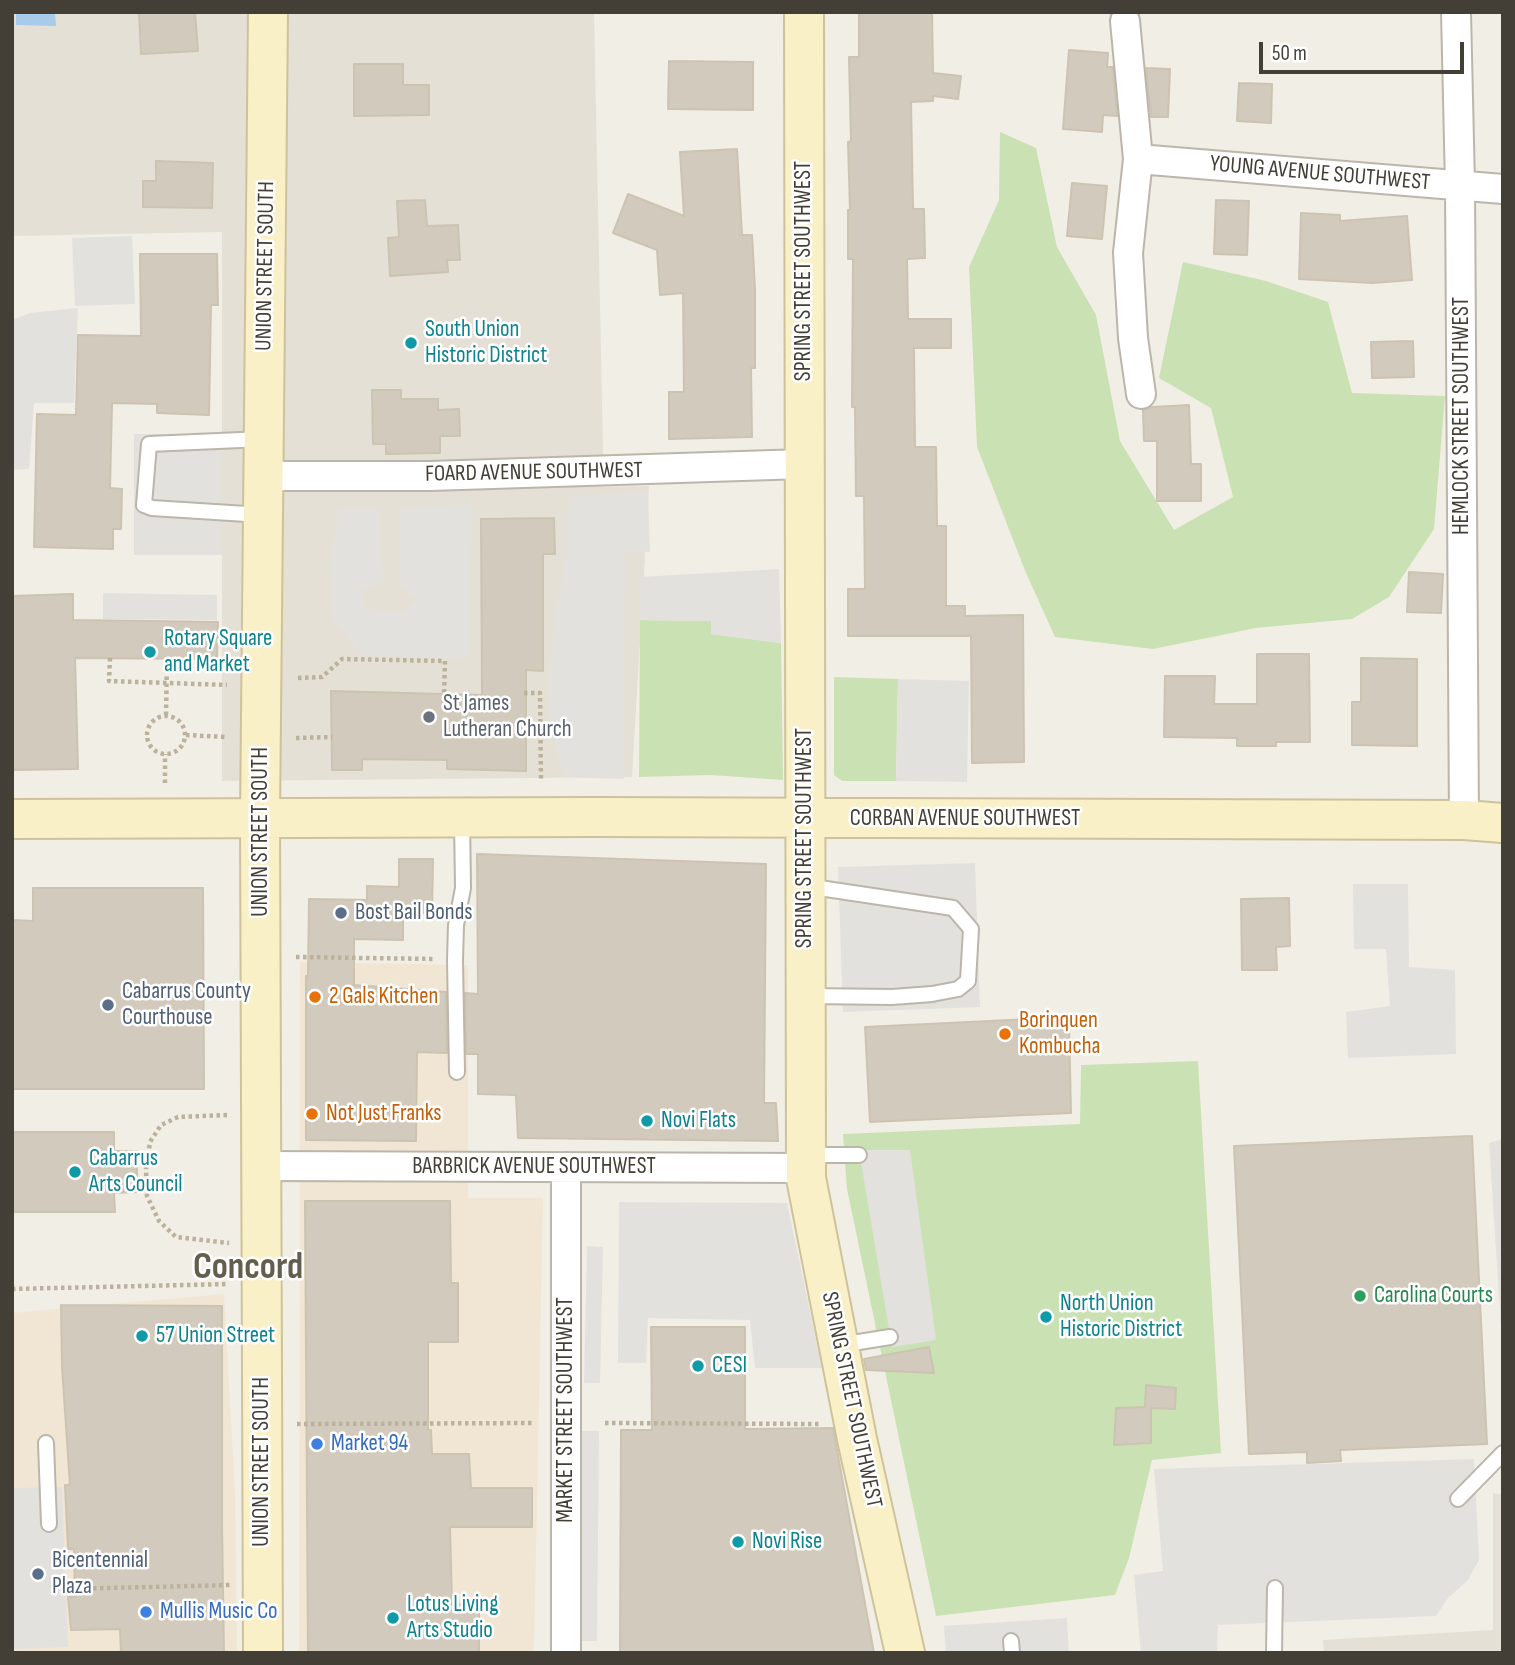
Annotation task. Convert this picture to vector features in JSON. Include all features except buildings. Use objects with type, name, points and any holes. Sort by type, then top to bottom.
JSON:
[{"type":"street","name":"UNION STREET SOUTH","points":[[263,1653],[260,817],[268,12]]},
{"type":"street","name":"SPRING STREET SOUTHWEST","points":[[804,12],[806,1161],[839,1345],[905,1653]]},
{"type":"street","name":"HEMLOCK STREET SOUTHWEST","points":[[1456,12],[1460,185],[1464,820]]},
{"type":"street","points":[[1125,21],[1138,159],[1128,253],[1133,338],[1141,394]]},
{"type":"street","name":"YOUNG AVENUE SOUTHWEST","points":[[1138,159],[1503,189]]},
{"type":"street","name":"FOARD AVENUE SOUTHWEST","points":[[264,476],[430,476],[804,464]]},
{"type":"street","name":"CORBAN AVENUE SOUTHWEST","points":[[12,819],[260,817],[1464,820],[1503,823]]},
{"type":"street","name":"BARBRICK AVENUE SOUTHWEST","points":[[261,1166],[566,1167],[806,1161]]},
{"type":"street","name":"MARKET STREET SOUTHWEST","points":[[566,1167],[566,1653]]},
{"type":"lane","points":[[264,439],[149,444],[144,505],[152,508],[264,516]]},
{"type":"lane","points":[[457,1072],[455,948],[463,888],[462,818]]},
{"type":"lane","points":[[806,886],[953,908],[971,929],[968,981],[958,989],[892,997],[806,996]]},
{"type":"lane","points":[[806,1161],[859,1155]]},
{"type":"lane","points":[[839,1345],[890,1337]]},
{"type":"lane","points":[[46,1443],[49,1524]]},
{"type":"lane","points":[[1458,1499],[1503,1453]]},
{"type":"lane","points":[[1274,1653],[1275,1588]]},
{"type":"path","points":[[110,658],[109,681],[227,685]]},
{"type":"path","points":[[166,715],[167,659]]},
{"type":"path","points":[[298,678],[322,677],[341,659],[444,661],[444,694]]},
{"type":"path","points":[[524,693],[540,693],[541,782]]},
{"type":"path","points":[[166,715],[179,723],[186,735]]},
{"type":"path","points":[[166,715],[153,721],[147,734],[147,741],[152,748],[172,754],[182,746],[186,735]]},
{"type":"path","points":[[186,735],[225,737]]},
{"type":"path","points":[[296,738],[332,737]]},
{"type":"path","points":[[165,754],[165,783]]},
{"type":"path","points":[[296,957],[419,959]]},
{"type":"path","points":[[227,1115],[178,1117],[161,1125],[150,1142],[146,1169],[148,1196],[159,1221],[167,1229],[176,1237],[229,1243]]},
{"type":"path","points":[[12,1289],[229,1283]]},
{"type":"path","points":[[297,1424],[535,1423]]},
{"type":"path","points":[[605,1423],[824,1424]]},
{"type":"path","points":[[65,1589],[232,1585]]},
{"type":"shaded area","name":"South Union Historic District","points":[[12,12],[594,12],[603,450],[600,487],[649,486],[632,777],[222,781],[222,232],[12,236]]},
{"type":"shaded area","points":[[132,236],[135,304],[75,306],[72,238]]},
{"type":"shaded area","points":[[78,308],[74,403],[34,403],[29,469],[12,470],[12,320],[30,313]]},
{"type":"shaded area","points":[[134,434],[222,434],[222,555],[134,555]]},
{"type":"shaded area","points":[[648,492],[650,552],[625,551],[624,779],[563,777],[550,719],[549,673],[555,616],[568,549],[567,497]]},
{"type":"shaded area","points":[[471,504],[469,658],[364,656],[333,621],[332,555],[338,509],[379,508],[383,583],[360,590],[365,607],[385,612],[407,611],[417,599],[399,585],[399,510]]},
{"type":"shaded area","points":[[779,569],[781,643],[711,634],[711,621],[640,620],[640,577]]},
{"type":"shaded area","points":[[103,593],[217,595],[217,620],[103,619]]},
{"type":"shaded area","points":[[898,679],[969,681],[967,782],[896,781]]},
{"type":"shaded area","points":[[975,863],[980,1007],[843,1012],[838,867]]},
{"type":"shaded area","points":[[1353,884],[1408,884],[1409,967],[1455,970],[1456,1054],[1348,1058],[1346,1012],[1390,1006],[1386,949],[1354,949]]},
{"type":"shaded area","points":[[300,962],[468,965],[468,1198],[543,1198],[534,1653],[299,1653]]},
{"type":"shaded area","points":[[1503,1139],[1503,1357],[1489,1143]]},
{"type":"shaded area","points":[[859,1150],[910,1150],[936,1340],[892,1347]]},
{"type":"shaded area","points":[[619,1202],[787,1203],[822,1368],[755,1368],[750,1320],[648,1318],[646,1363],[618,1363]]},
{"type":"shaded area","points":[[587,1246],[603,1247],[600,1383],[584,1383]]},
{"type":"shaded area","points":[[224,1294],[235,1493],[237,1653],[12,1653],[12,1313]]},
{"type":"shaded area","points":[[581,1431],[599,1431],[597,1641],[580,1641]]},
{"type":"shaded area","points":[[1474,1459],[1479,1560],[1468,1580],[1448,1598],[1436,1616],[1218,1625],[1217,1653],[1141,1653],[1134,1575],[1163,1571],[1154,1469]]},
{"type":"shaded area","name":"Bicentennial Plaza","points":[[62,1487],[68,1647],[12,1649],[12,1488]]},
{"type":"shaded area","points":[[1493,1493],[1503,1495],[1503,1653],[1324,1653],[1323,1640],[1493,1630]]},
{"type":"shaded area","points":[[1067,1618],[1069,1653],[946,1653],[944,1626]]},
{"type":"green space","points":[[1000,132],[1036,148],[1057,247],[1096,315],[1120,441],[1174,530],[1233,497],[1211,408],[1159,378],[1183,262],[1266,281],[1328,302],[1352,393],[1445,396],[1434,529],[1389,597],[1352,619],[1256,628],[1153,649],[1055,637],[1026,573],[977,447],[969,267],[999,200]]},
{"type":"green space","points":[[640,620],[711,621],[711,634],[781,643],[783,780],[711,775],[639,777]]},
{"type":"green space","points":[[834,677],[898,679],[896,781],[842,781],[834,775]]},
{"type":"green space","name":"North Union Historic District","points":[[1198,1061],[1221,1453],[1152,1460],[1129,1558],[1115,1595],[936,1616],[847,1189],[843,1134],[1080,1124],[1081,1065]]},
{"type":"water","points":[[16,12],[55,12],[56,26],[16,25]]},
{"type":"place","name":"South Union Historic District","points":[[411,343]]},
{"type":"place","name":"Rotary Square and Market","points":[[150,652]]},
{"type":"place","name":"St James Lutheran Church","points":[[429,717]]},
{"type":"place","name":"Bost Bail Bonds","points":[[341,913]]},
{"type":"place","name":"2 Gals Kitchen","points":[[315,997]]},
{"type":"place","name":"Cabarrus County Courthouse","points":[[108,1005]]},
{"type":"place","name":"Borinquen Kombucha","points":[[1005,1034]]},
{"type":"place","name":"Not Just Franks","points":[[312,1114]]},
{"type":"place","name":"Novi Flats","points":[[647,1121]]},
{"type":"place","name":"Cabarrus Arts Council","points":[[75,1172]]},
{"type":"place","name":"Carolina Courts","points":[[1360,1296]]},
{"type":"place","name":"North Union Historic District","points":[[1046,1317]]},
{"type":"place","name":"57 Union Street","points":[[142,1336]]},
{"type":"place","name":"CESI","points":[[698,1366]]},
{"type":"place","name":"Market 94","points":[[317,1444]]},
{"type":"place","name":"Novi Rise","points":[[738,1542]]},
{"type":"place","name":"Bicentennial Plaza","points":[[38,1574]]},
{"type":"place","name":"Mullis Music Co","points":[[146,1612]]},
{"type":"place","name":"Lotus Living Arts Studio","points":[[393,1618]]},
{"type":"district","name":"Concord","points":[[248,1269]]}]
